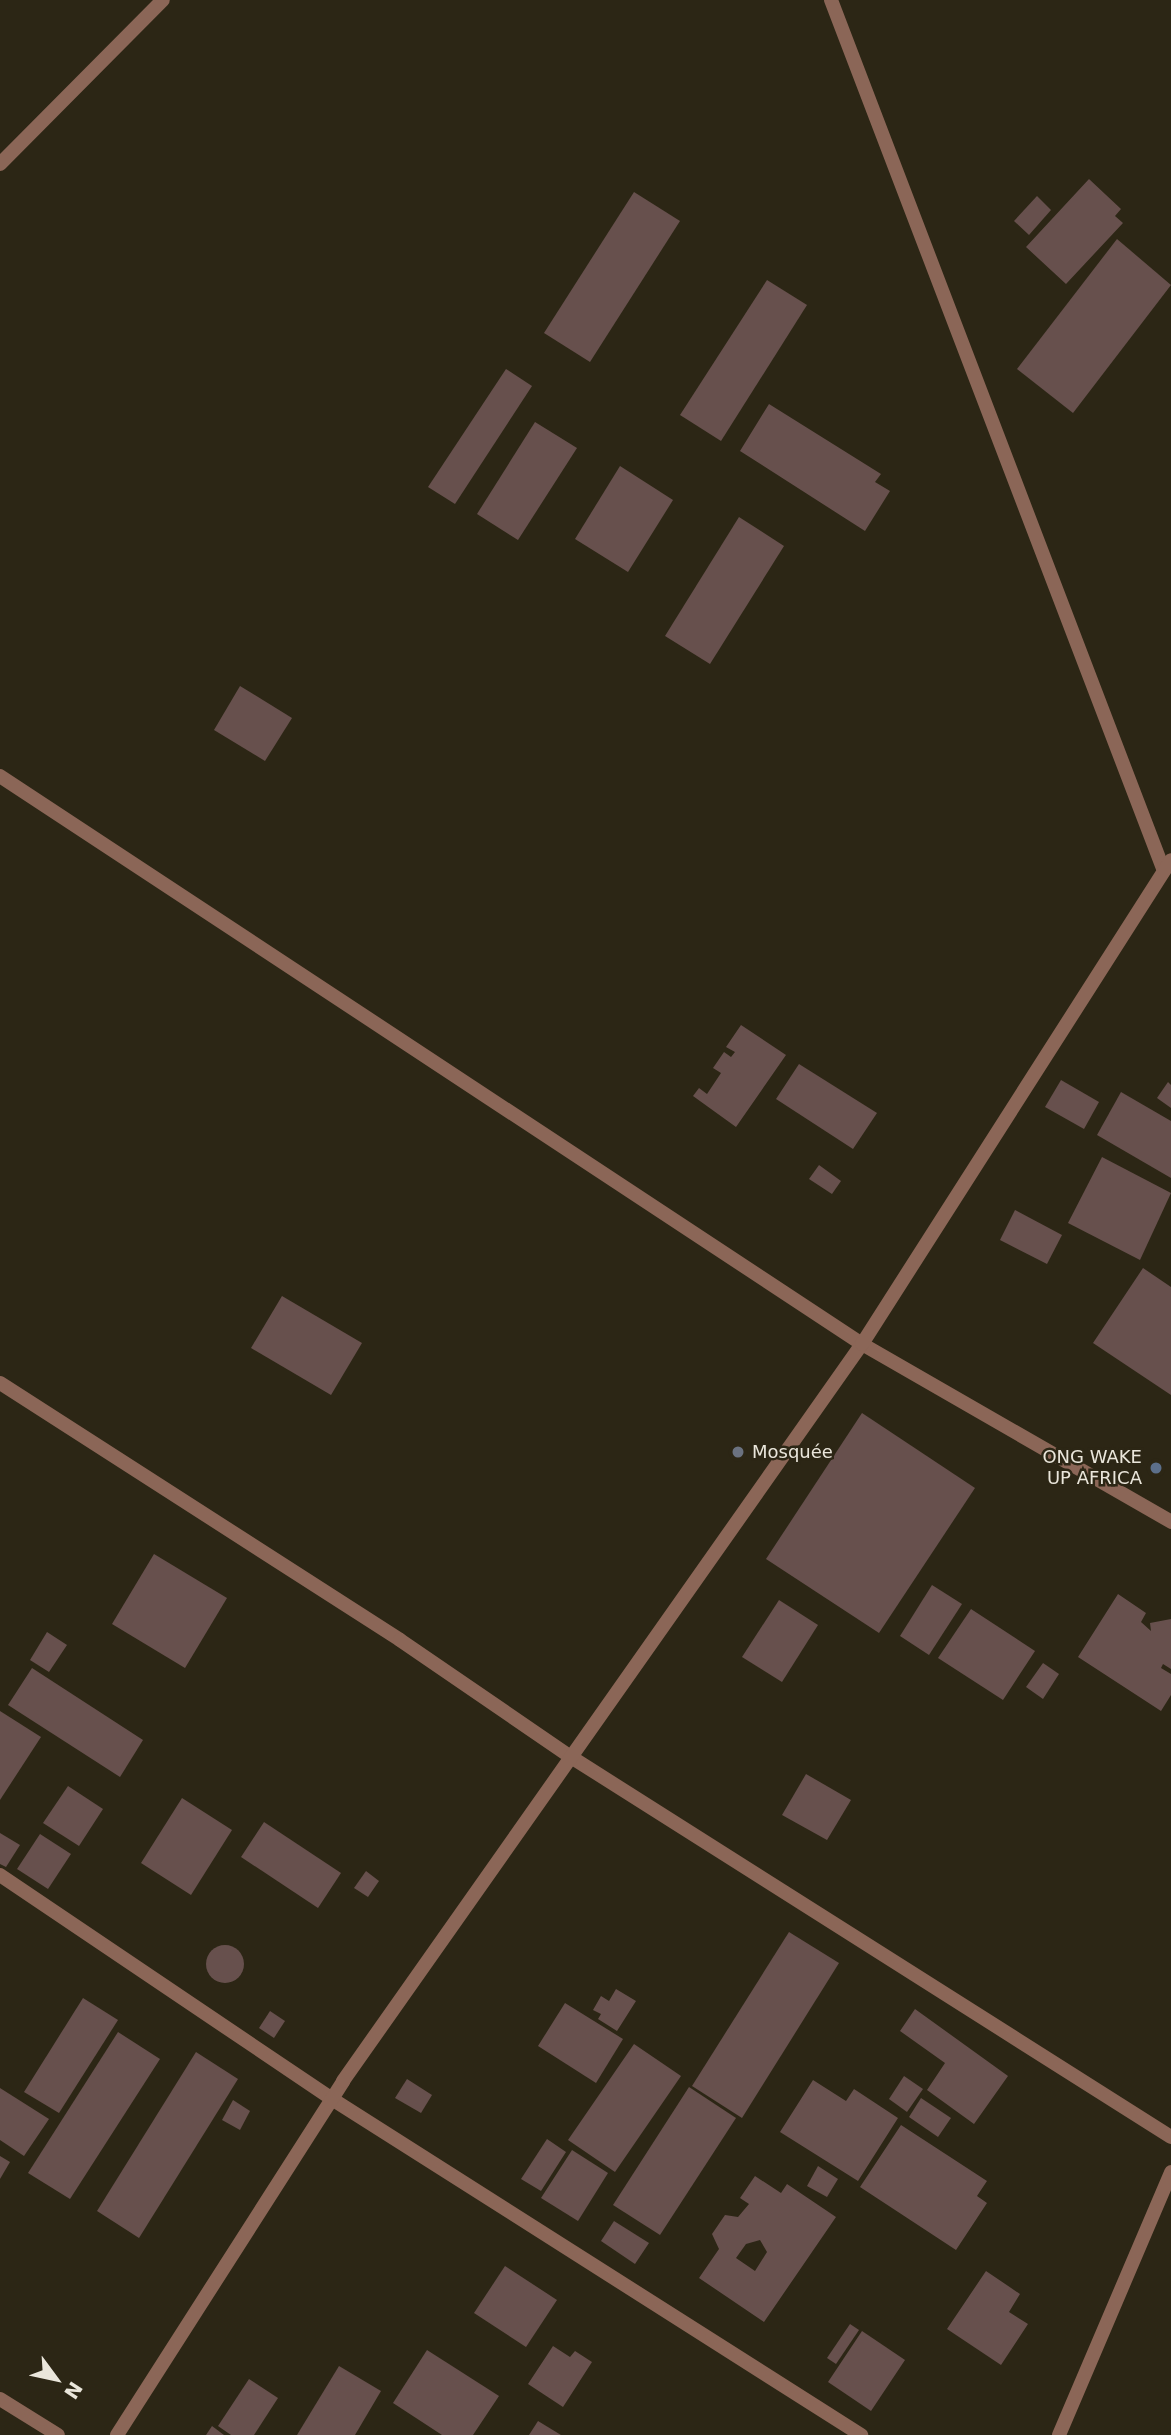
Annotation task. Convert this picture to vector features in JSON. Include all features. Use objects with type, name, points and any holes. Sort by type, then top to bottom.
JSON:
[{"type":"street","points":[[0,164],[163,0]]},
{"type":"street","points":[[117,2435],[332,2099],[862,1344],[1168,865],[831,0]]},
{"type":"street","points":[[0,776],[862,1344],[1171,1522]]},
{"type":"street","points":[[0,1383],[388,1633],[571,1757],[1171,2137]]},
{"type":"street","points":[[0,1875],[332,2099],[861,2435]]},
{"type":"street","points":[[1059,2435],[1171,2172]]},
{"type":"street","points":[[0,2399],[58,2435]]},
{"type":"building","points":[[1089,179],[1121,209],[1115,216],[1123,223],[1066,284],[1026,247]]},
{"type":"building","points":[[634,192],[680,221],[590,362],[544,333]]},
{"type":"building","points":[[1037,196],[1051,210],[1029,235],[1014,221]]},
{"type":"building","points":[[1117,239],[1171,285],[1073,413],[1017,369]]},
{"type":"building","points":[[767,280],[807,305],[721,441],[680,415]]},
{"type":"building","points":[[506,369],[532,386],[455,504],[428,487]]},
{"type":"building","points":[[769,404],[881,474],[875,482],[890,491],[865,531],[740,451]]},
{"type":"building","points":[[535,422],[577,448],[518,540],[477,514]]},
{"type":"building","points":[[620,466],[673,500],[628,572],[575,539]]},
{"type":"building","points":[[739,517],[784,546],[710,664],[665,636]]},
{"type":"building","points":[[240,686],[292,718],[265,761],[214,730]]},
{"type":"building","points":[[741,1025],[786,1055],[736,1127],[693,1096],[699,1088],[707,1094],[721,1073],[713,1068],[724,1052],[731,1057],[735,1052],[726,1047]]},
{"type":"building","points":[[799,1064],[877,1113],[853,1149],[776,1099]]},
{"type":"building","points":[[1061,1080],[1099,1102],[1084,1129],[1045,1107]]},
{"type":"building","points":[[1168,1082],[1171,1085],[1171,1108],[1157,1098]]},
{"type":"building","points":[[1121,1092],[1171,1121],[1171,1178],[1097,1135]]},
{"type":"building","points":[[1102,1157],[1171,1193],[1140,1260],[1068,1223]]},
{"type":"building","points":[[819,1165],[841,1181],[832,1194],[809,1179]]},
{"type":"building","points":[[1015,1210],[1062,1235],[1047,1264],[1000,1240]]},
{"type":"building","points":[[1143,1268],[1171,1287],[1171,1395],[1093,1343]]},
{"type":"building","points":[[282,1296],[362,1343],[331,1395],[251,1348]]},
{"type":"building","points":[[862,1413],[975,1488],[879,1633],[766,1559]]},
{"type":"building","points":[[154,1554],[227,1598],[185,1668],[112,1624]]},
{"type":"building","points":[[932,1585],[962,1604],[929,1655],[900,1636]]},
{"type":"building","points":[[1118,1594],[1146,1613],[1141,1622],[1151,1631],[1150,1623],[1171,1619],[1171,1669],[1163,1664],[1161,1668],[1171,1674],[1171,1695],[1161,1711],[1078,1657]]},
{"type":"building","points":[[779,1600],[818,1625],[782,1682],[742,1657]]},
{"type":"building","points":[[971,1609],[1035,1651],[1003,1700],[938,1658]]},
{"type":"building","points":[[47,1632],[67,1645],[49,1672],[30,1660]]},
{"type":"building","points":[[1043,1663],[1059,1674],[1043,1699],[1026,1687]]},
{"type":"building","points":[[32,1668],[143,1740],[120,1777],[8,1705]]},
{"type":"building","points":[[0,1711],[41,1737],[0,1800]]},
{"type":"building","points":[[806,1774],[851,1800],[827,1840],[782,1815]]},
{"type":"building","points":[[68,1786],[103,1809],[79,1846],[43,1823]]},
{"type":"building","points":[[182,1798],[232,1830],[191,1895],[141,1863]]},
{"type":"building","points":[[264,1822],[341,1873],[318,1908],[241,1857]]},
{"type":"building","points":[[0,1833],[20,1845],[6,1867],[0,1864]]},
{"type":"building","points":[[40,1834],[71,1854],[48,1889],[17,1869]]},
{"type":"building","points":[[366,1871],[379,1881],[368,1897],[354,1888]]},
{"type":"building","points":[[789,1932],[839,1963],[742,2118],[692,2086]]},
{"type":"building","points":[[225,1945],[239,1950],[244,1964],[239,1978],[225,1983],[211,1978],[206,1964],[211,1950]]},
{"type":"building","points":[[616,1989],[636,2001],[617,2031],[598,2019],[601,2014],[593,2010],[601,1996],[609,2001]]},
{"type":"building","points":[[83,1998],[118,2020],[59,2113],[24,2092]]},
{"type":"building","points":[[565,2003],[623,2039],[596,2083],[538,2046]]},
{"type":"building","points":[[915,2009],[1008,2076],[974,2124],[927,2090],[945,2063],[900,2031]]},
{"type":"building","points":[[270,2011],[285,2021],[274,2038],[259,2028]]},
{"type":"building","points":[[118,2032],[160,2059],[70,2199],[28,2173]]},
{"type":"building","points":[[634,2044],[681,2076],[615,2172],[568,2140]]},
{"type":"building","points":[[196,2052],[238,2079],[139,2238],[97,2211]]},
{"type":"building","points":[[904,2076],[923,2089],[907,2112],[889,2099]]},
{"type":"building","points":[[407,2079],[432,2095],[421,2113],[395,2098]]},
{"type":"building","points":[[813,2080],[846,2101],[854,2089],[898,2118],[858,2181],[780,2132]]},
{"type":"building","points":[[689,2087],[736,2118],[660,2235],[613,2205]]},
{"type":"building","points":[[0,2088],[49,2119],[24,2156],[0,2140]]},
{"type":"building","points":[[921,2098],[951,2118],[938,2137],[909,2117]]},
{"type":"building","points":[[233,2100],[250,2111],[240,2130],[222,2120]]},
{"type":"building","points":[[901,2125],[987,2181],[977,2196],[987,2203],[956,2250],[860,2187]]},
{"type":"building","points":[[547,2139],[566,2152],[541,2191],[521,2179]]},
{"type":"building","points":[[572,2150],[608,2173],[578,2221],[541,2198]]},
{"type":"building","points":[[0,2156],[10,2162],[0,2179]]},
{"type":"building","points":[[818,2166],[838,2179],[827,2197],[807,2186]]},
{"type":"building","points":[[755,2176],[781,2193],[787,2184],[836,2217],[764,2322],[699,2278],[719,2249],[712,2234],[725,2215],[738,2217],[749,2204],[740,2198]],"holes":[[[760,2240],[767,2252],[755,2271],[736,2258],[746,2244]]]},
{"type":"building","points":[[614,2221],[649,2243],[635,2264],[601,2241]]},
{"type":"building","points":[[505,2266],[557,2300],[526,2347],[474,2313]]},
{"type":"building","points":[[986,2271],[1020,2294],[1009,2312],[1028,2324],[1001,2365],[947,2329]]},
{"type":"building","points":[[850,2324],[859,2330],[836,2364],[827,2358]]},
{"type":"building","points":[[862,2331],[905,2360],[871,2411],[828,2382]]},
{"type":"building","points":[[553,2346],[570,2357],[575,2351],[592,2362],[563,2407],[528,2384]]},
{"type":"building","points":[[427,2350],[499,2396],[473,2435],[442,2435],[393,2403]]},
{"type":"building","points":[[339,2366],[381,2391],[355,2435],[297,2435]]},
{"type":"building","points":[[249,2379],[278,2398],[254,2435],[231,2435],[218,2426]]},
{"type":"building","points":[[538,2421],[561,2435],[529,2435]]},
{"type":"building","points":[[212,2426],[224,2435],[206,2435]]},
{"type":"place","name":"Mosquée","points":[[738,1452]]},
{"type":"place","name":"ONG WAKE UP AFRICA","points":[[1156,1468]]}]
